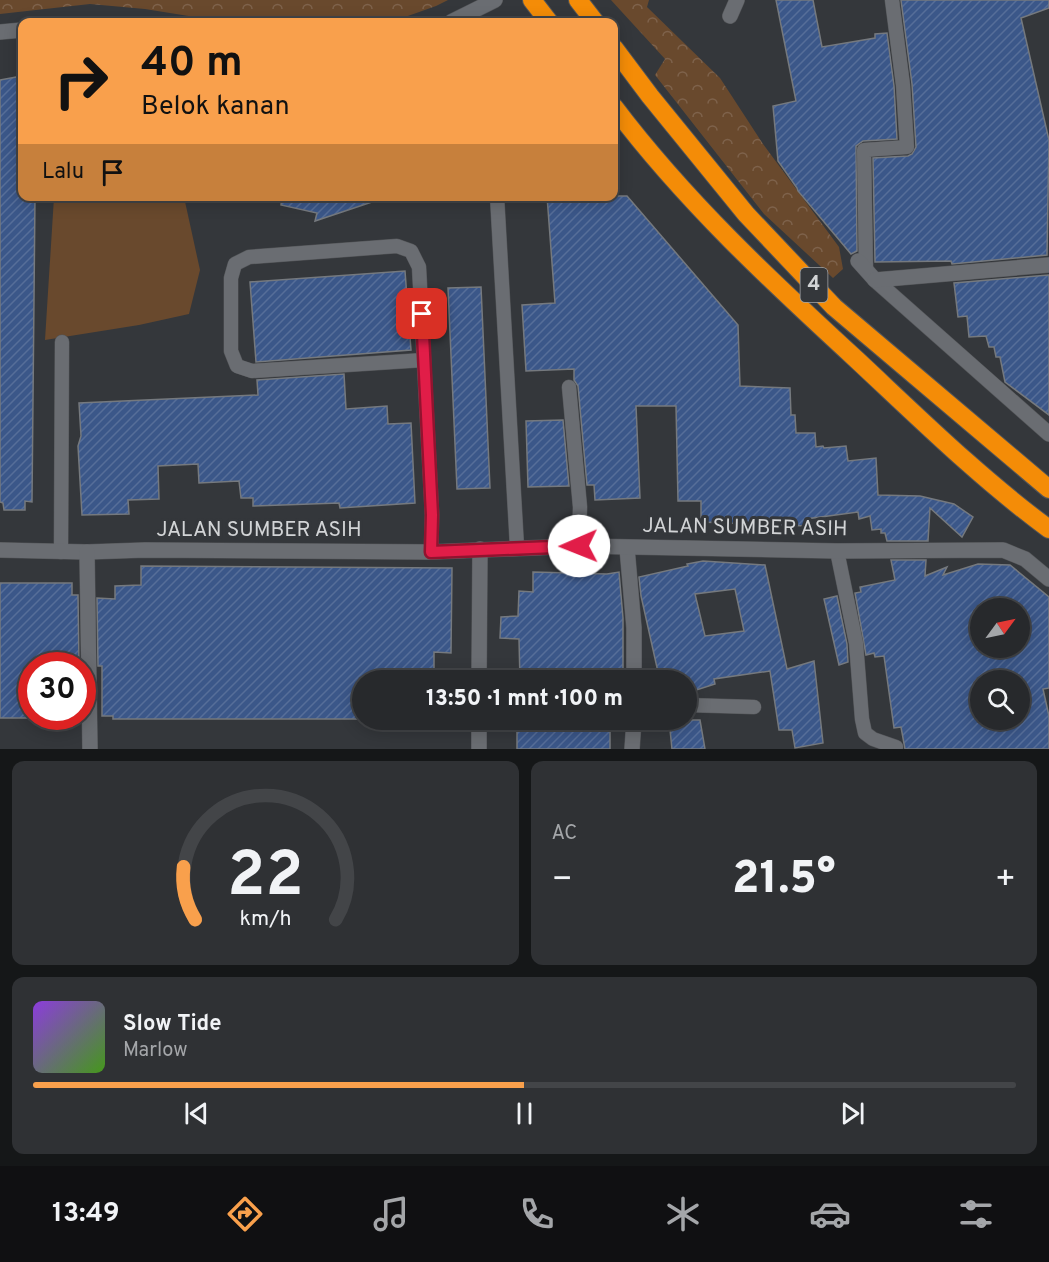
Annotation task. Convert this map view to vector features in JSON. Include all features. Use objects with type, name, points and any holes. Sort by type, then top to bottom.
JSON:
[{"type":"highway","points":[[532,0],[546,18]]},
{"type":"highway","points":[[578,0],[592,18]]},
{"type":"highway","name":"4","points":[[618,53],[746,214],[834,306],[1049,489]]},
{"type":"highway","name":"4","points":[[618,112],[640,142],[747,258],[914,413],[1049,529]]},
{"type":"street","points":[[459,18],[495,0]]},
{"type":"street","points":[[730,16],[737,0]]},
{"type":"street","points":[[0,32],[18,30]]},
{"type":"street","points":[[866,270],[1049,265]]},
{"type":"street","points":[[866,270],[1049,434]]},
{"type":"street","name":"JALAN SUMBER ASIH","points":[[0,550],[431,552],[579,546],[837,551],[1003,550],[1025,559],[1049,579]]},
{"type":"street","points":[[627,548],[634,628],[634,670]]},
{"type":"street","points":[[479,670],[480,549]]},
{"type":"street","points":[[87,552],[90,749]]},
{"type":"street","points":[[478,749],[479,730]]},
{"type":"street","points":[[632,749],[633,730]]},
{"type":"lane","points":[[866,270],[864,150],[907,147],[903,85],[892,0]]},
{"type":"lane","points":[[497,201],[517,547]]},
{"type":"lane","points":[[424,360],[252,370],[237,366],[231,351],[231,278],[235,264],[249,257],[397,246],[411,251],[419,267],[424,360],[432,515],[431,552]]},
{"type":"lane","points":[[61,552],[62,342]]},
{"type":"lane","points":[[569,387],[580,507],[579,546]]},
{"type":"lane","points":[[837,551],[856,643],[865,733],[873,739],[896,747]]},
{"type":"lane","points":[[697,705],[754,707]]},
{"type":"green space","points":[[0,0],[448,0],[402,18],[201,18],[145,9],[90,4],[0,14]]},
{"type":"green space","points":[[611,0],[649,0],[647,7],[720,78],[763,144],[839,247],[843,269],[833,278],[764,214],[655,75],[665,59]]},
{"type":"green space","points":[[54,201],[185,201],[200,270],[189,314],[139,325],[45,340]]},
{"type":"building","points":[[776,0],[813,0],[822,47],[875,38],[875,34],[887,33],[894,86],[897,139],[863,141],[856,146],[857,251],[851,254],[798,191],[778,161],[773,106],[796,101]]},
{"type":"building","points":[[901,0],[1049,0],[1049,8],[1021,18],[1049,140],[1047,255],[952,264],[951,261],[875,262],[873,158],[908,156],[916,147],[912,84]]},
{"type":"building","points":[[18,77],[18,201],[35,201],[32,502],[25,501],[25,510],[4,510],[3,503],[0,502],[0,80]]},
{"type":"building","points":[[618,196],[627,196],[738,325],[740,386],[790,388],[791,415],[795,415],[796,433],[815,433],[816,447],[846,446],[848,461],[876,458],[878,495],[920,496],[954,504],[973,517],[962,537],[930,508],[928,541],[887,541],[881,529],[872,530],[870,516],[859,519],[858,512],[806,519],[807,526],[701,522],[701,501],[678,501],[676,406],[636,406],[640,498],[595,500],[594,485],[587,485],[578,386],[574,380],[574,369],[526,371],[522,305],[555,303],[547,201],[618,201]]},
{"type":"building","points":[[281,201],[375,201],[315,221],[317,213],[281,205]]},
{"type":"building","points":[[405,271],[411,350],[256,362],[250,282]]},
{"type":"building","points":[[1049,275],[1049,415],[1005,382],[1000,357],[996,357],[994,347],[989,347],[986,336],[969,337],[967,316],[958,317],[954,283]]},
{"type":"building","points":[[481,287],[490,488],[457,489],[448,288]]},
{"type":"building","points":[[344,374],[346,409],[387,406],[388,424],[411,423],[415,503],[340,508],[339,503],[253,506],[253,498],[241,498],[239,481],[199,483],[198,464],[158,466],[159,499],[128,500],[129,514],[82,515],[78,446],[81,436],[79,403],[258,395],[257,380]]},
{"type":"building","points":[[563,420],[569,486],[528,487],[526,421]]},
{"type":"building","points":[[891,560],[926,560],[925,576],[947,567],[943,575],[978,564],[1010,565],[1049,597],[1049,688],[1043,689],[1049,716],[1049,749],[905,749],[901,727],[894,728],[884,656],[875,657],[874,653],[866,655],[855,593],[861,592],[860,587],[895,580]]},
{"type":"building","points":[[703,561],[765,565],[787,669],[814,661],[823,743],[795,748],[792,730],[779,730],[770,671],[714,679],[715,684],[697,690],[697,670],[658,670],[639,577],[688,566],[687,564]],"holes":[[[735,589],[744,631],[705,636],[695,594]]]},
{"type":"building","points":[[141,566],[452,568],[451,653],[434,652],[434,670],[352,670],[352,719],[113,719],[113,716],[102,716],[102,666],[98,666],[97,598],[115,599],[115,586],[141,585]]},
{"type":"building","points":[[533,572],[607,574],[619,572],[623,618],[623,670],[520,670],[519,639],[500,638],[501,617],[518,616],[519,591],[533,592]]},
{"type":"building","points":[[0,583],[72,583],[72,595],[78,595],[79,652],[18,652],[18,718],[0,718]]},
{"type":"building","points":[[837,596],[847,644],[848,662],[839,665],[824,599]]},
{"type":"building","points":[[697,720],[700,720],[705,749],[672,749],[670,730],[697,730]]},
{"type":"building","points":[[517,730],[610,730],[610,749],[517,749]]},
{"type":"route","points":[[422,314],[432,515],[431,552],[579,546]]}]
